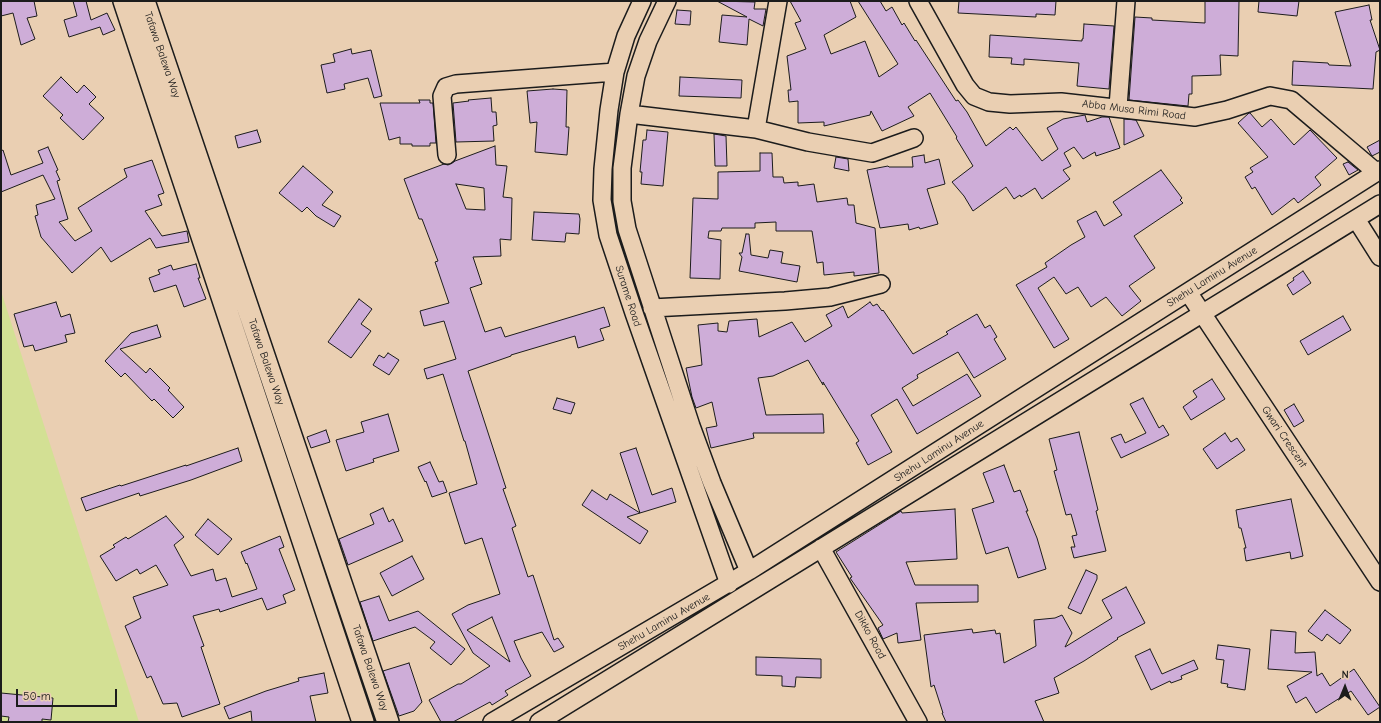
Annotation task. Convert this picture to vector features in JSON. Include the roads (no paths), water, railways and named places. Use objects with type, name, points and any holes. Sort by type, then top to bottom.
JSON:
[{"type":"main road","name":"Tafawa Balewa Way","points":[[124,1],[363,722]]},
{"type":"main road","name":"Tafawa Balewa Way","points":[[144,1],[388,722]]},
{"type":"street","name":"Surame Road","points":[[642,1],[626,36],[615,72],[609,110],[603,169],[602,200],[608,235],[672,424],[729,584]]},
{"type":"street","name":"Surame Road","points":[[667,1],[648,41],[636,76],[629,114],[622,168],[622,201],[627,229],[691,426],[715,490],[749,571]]},
{"type":"street","points":[[756,129],[778,1]]},
{"type":"street","name":"Abba Musa Rimi Road","points":[[918,1],[964,85],[974,96],[989,102],[1010,104],[1061,102],[1195,117],[1227,110],[1270,96],[1292,100],[1378,171]]},
{"type":"street","points":[[1118,108],[1126,1]]},
{"type":"street","points":[[447,155],[442,96],[446,86],[615,72]]},
{"type":"street","points":[[629,114],[756,129],[808,142],[872,153],[914,138]]},
{"type":"street","name":"Shehu Laminu Avenue","points":[[492,722],[729,584],[1378,171]]},
{"type":"street","name":"Shehu Laminu Avenue","points":[[539,722],[564,715],[821,548],[1380,204]]},
{"type":"street","points":[[1356,219],[1380,257]]},
{"type":"street","points":[[652,308],[830,298],[881,284]]},
{"type":"street","name":"Gwari Crescent","points":[[1188,292],[1380,582]]},
{"type":"street","name":"Dikko Road","points":[[821,548],[918,722]]}]
